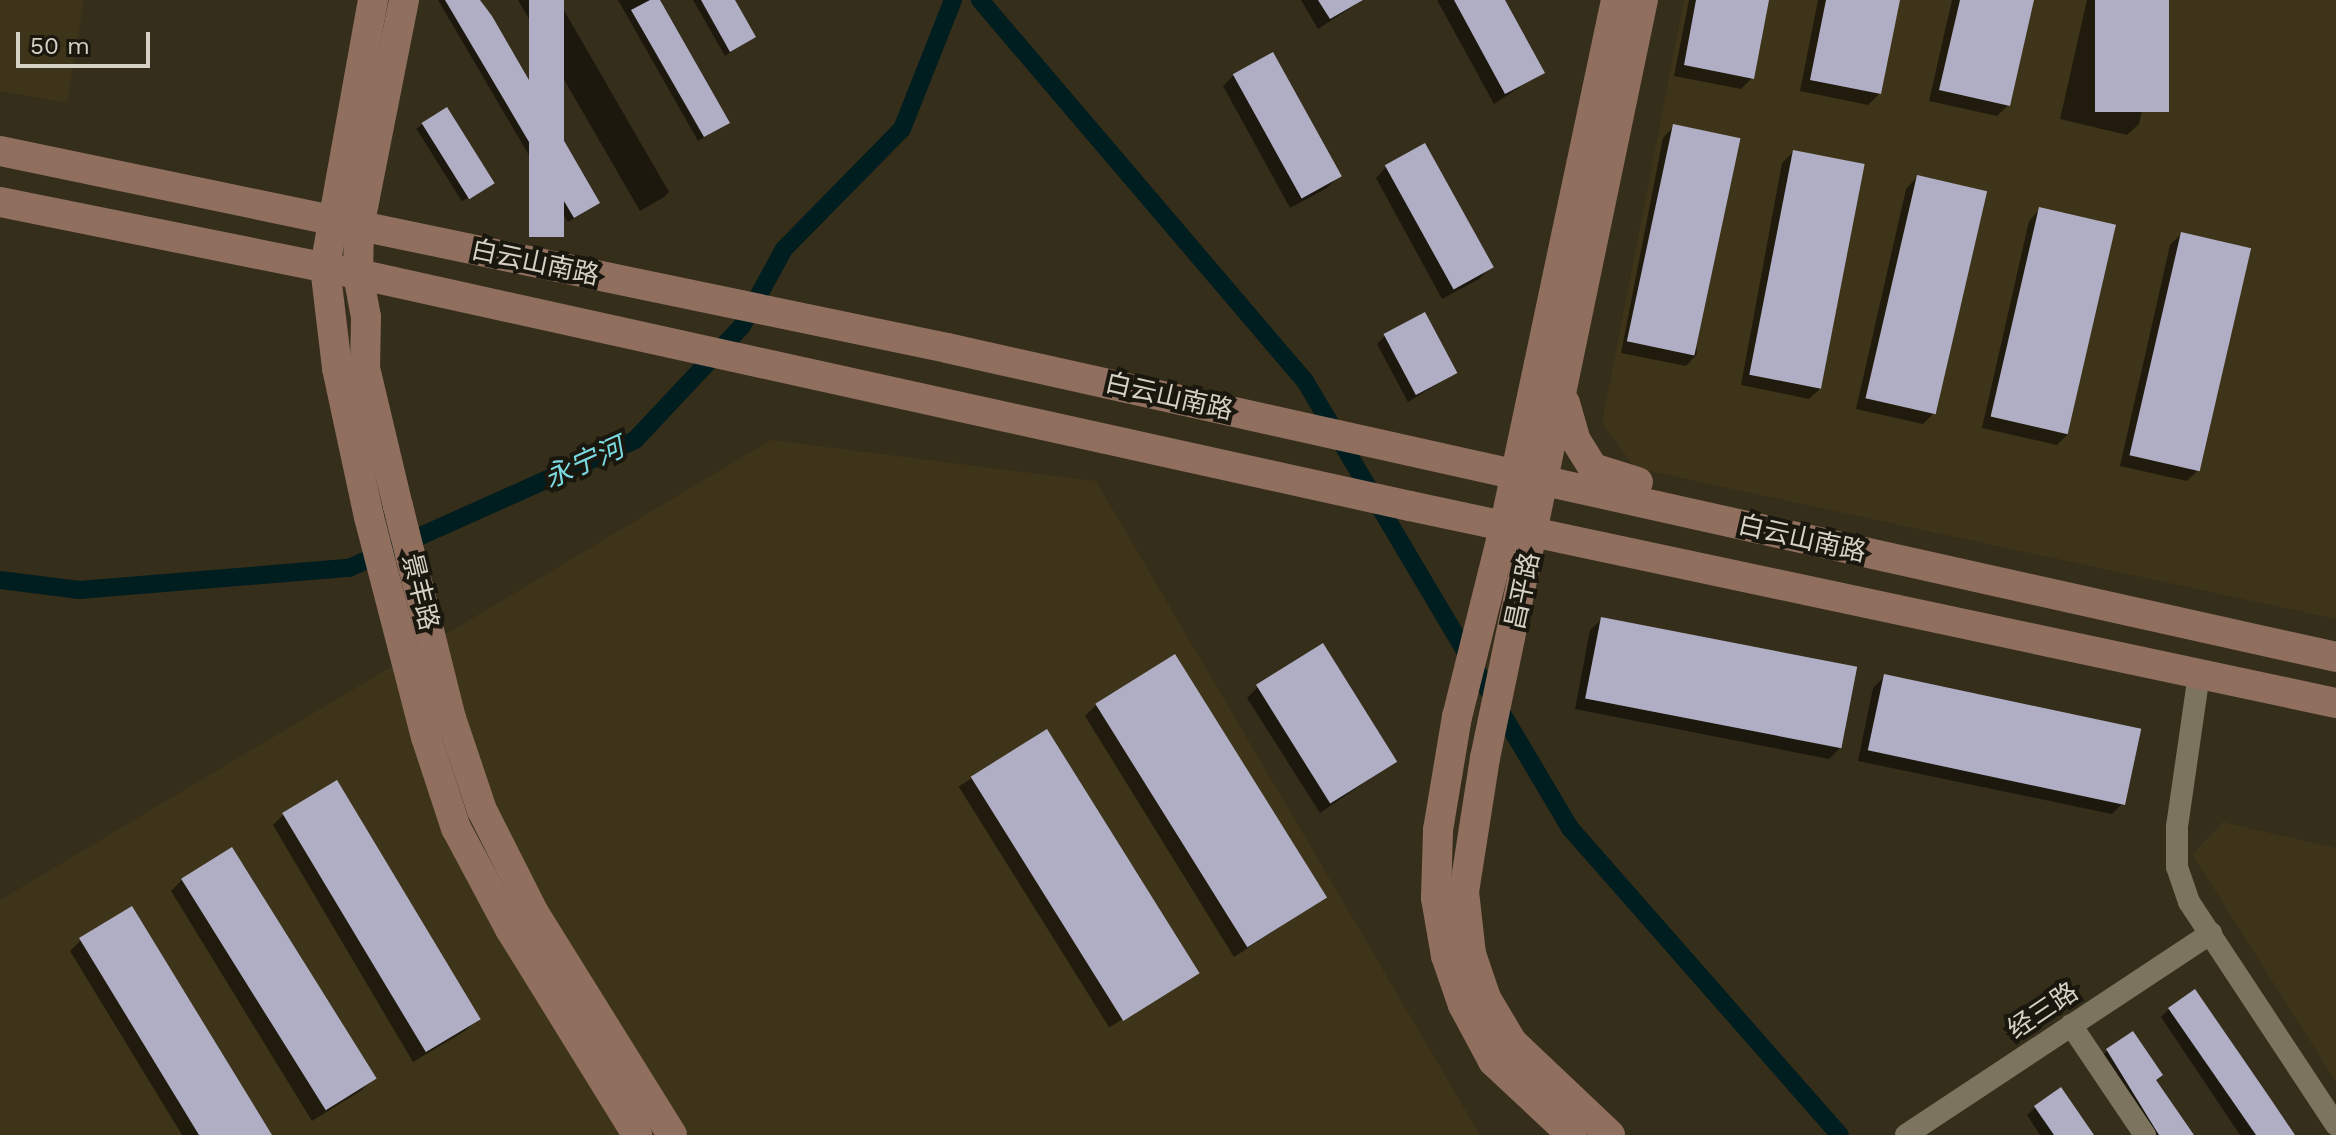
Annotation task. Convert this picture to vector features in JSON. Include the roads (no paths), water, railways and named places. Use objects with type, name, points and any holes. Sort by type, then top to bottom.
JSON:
[{"type":"main road","name":"景丰路","points":[[373,0],[330,221],[325,267],[337,368],[369,517],[396,628],[456,828],[510,929],[637,1135]]},
{"type":"main road","name":"景丰路","points":[[404,0],[359,227],[358,274],[366,317],[365,368],[426,617],[482,810],[534,913],[672,1135]]},
{"type":"main road","name":"昌平路","points":[[1572,1135],[1493,1061],[1463,1005],[1446,956],[1436,898],[1438,830],[1457,717],[1505,524],[1616,0]]},
{"type":"main road","name":"昌平路","points":[[1610,1135],[1512,1042],[1481,983],[1471,954],[1464,892],[1485,758],[1547,482],[1643,0]]},
{"type":"main road","name":"白云山南路","points":[[0,151],[1268,419],[2336,657]]},
{"type":"main road","name":"白云山南路","points":[[0,202],[358,274],[1410,506],[1536,529],[2336,703]]},
{"type":"main road","points":[[1564,397],[1575,439],[1593,468],[1749,509],[1793,537]]},
{"type":"street","points":[[2199,674],[2177,826],[2177,867],[2189,902],[2336,1125]]},
{"type":"street","name":"经三路","points":[[1906,1135],[2211,933]]},
{"type":"street","points":[[2071,1025],[2145,1135]]},
{"type":"waterway","name":"永宁河","points":[[0,580],[79,590],[349,568],[635,440],[742,326],[784,249],[902,129],[953,0]]},
{"type":"waterway","points":[[980,0],[1305,381],[1570,828],[1840,1135]]}]
